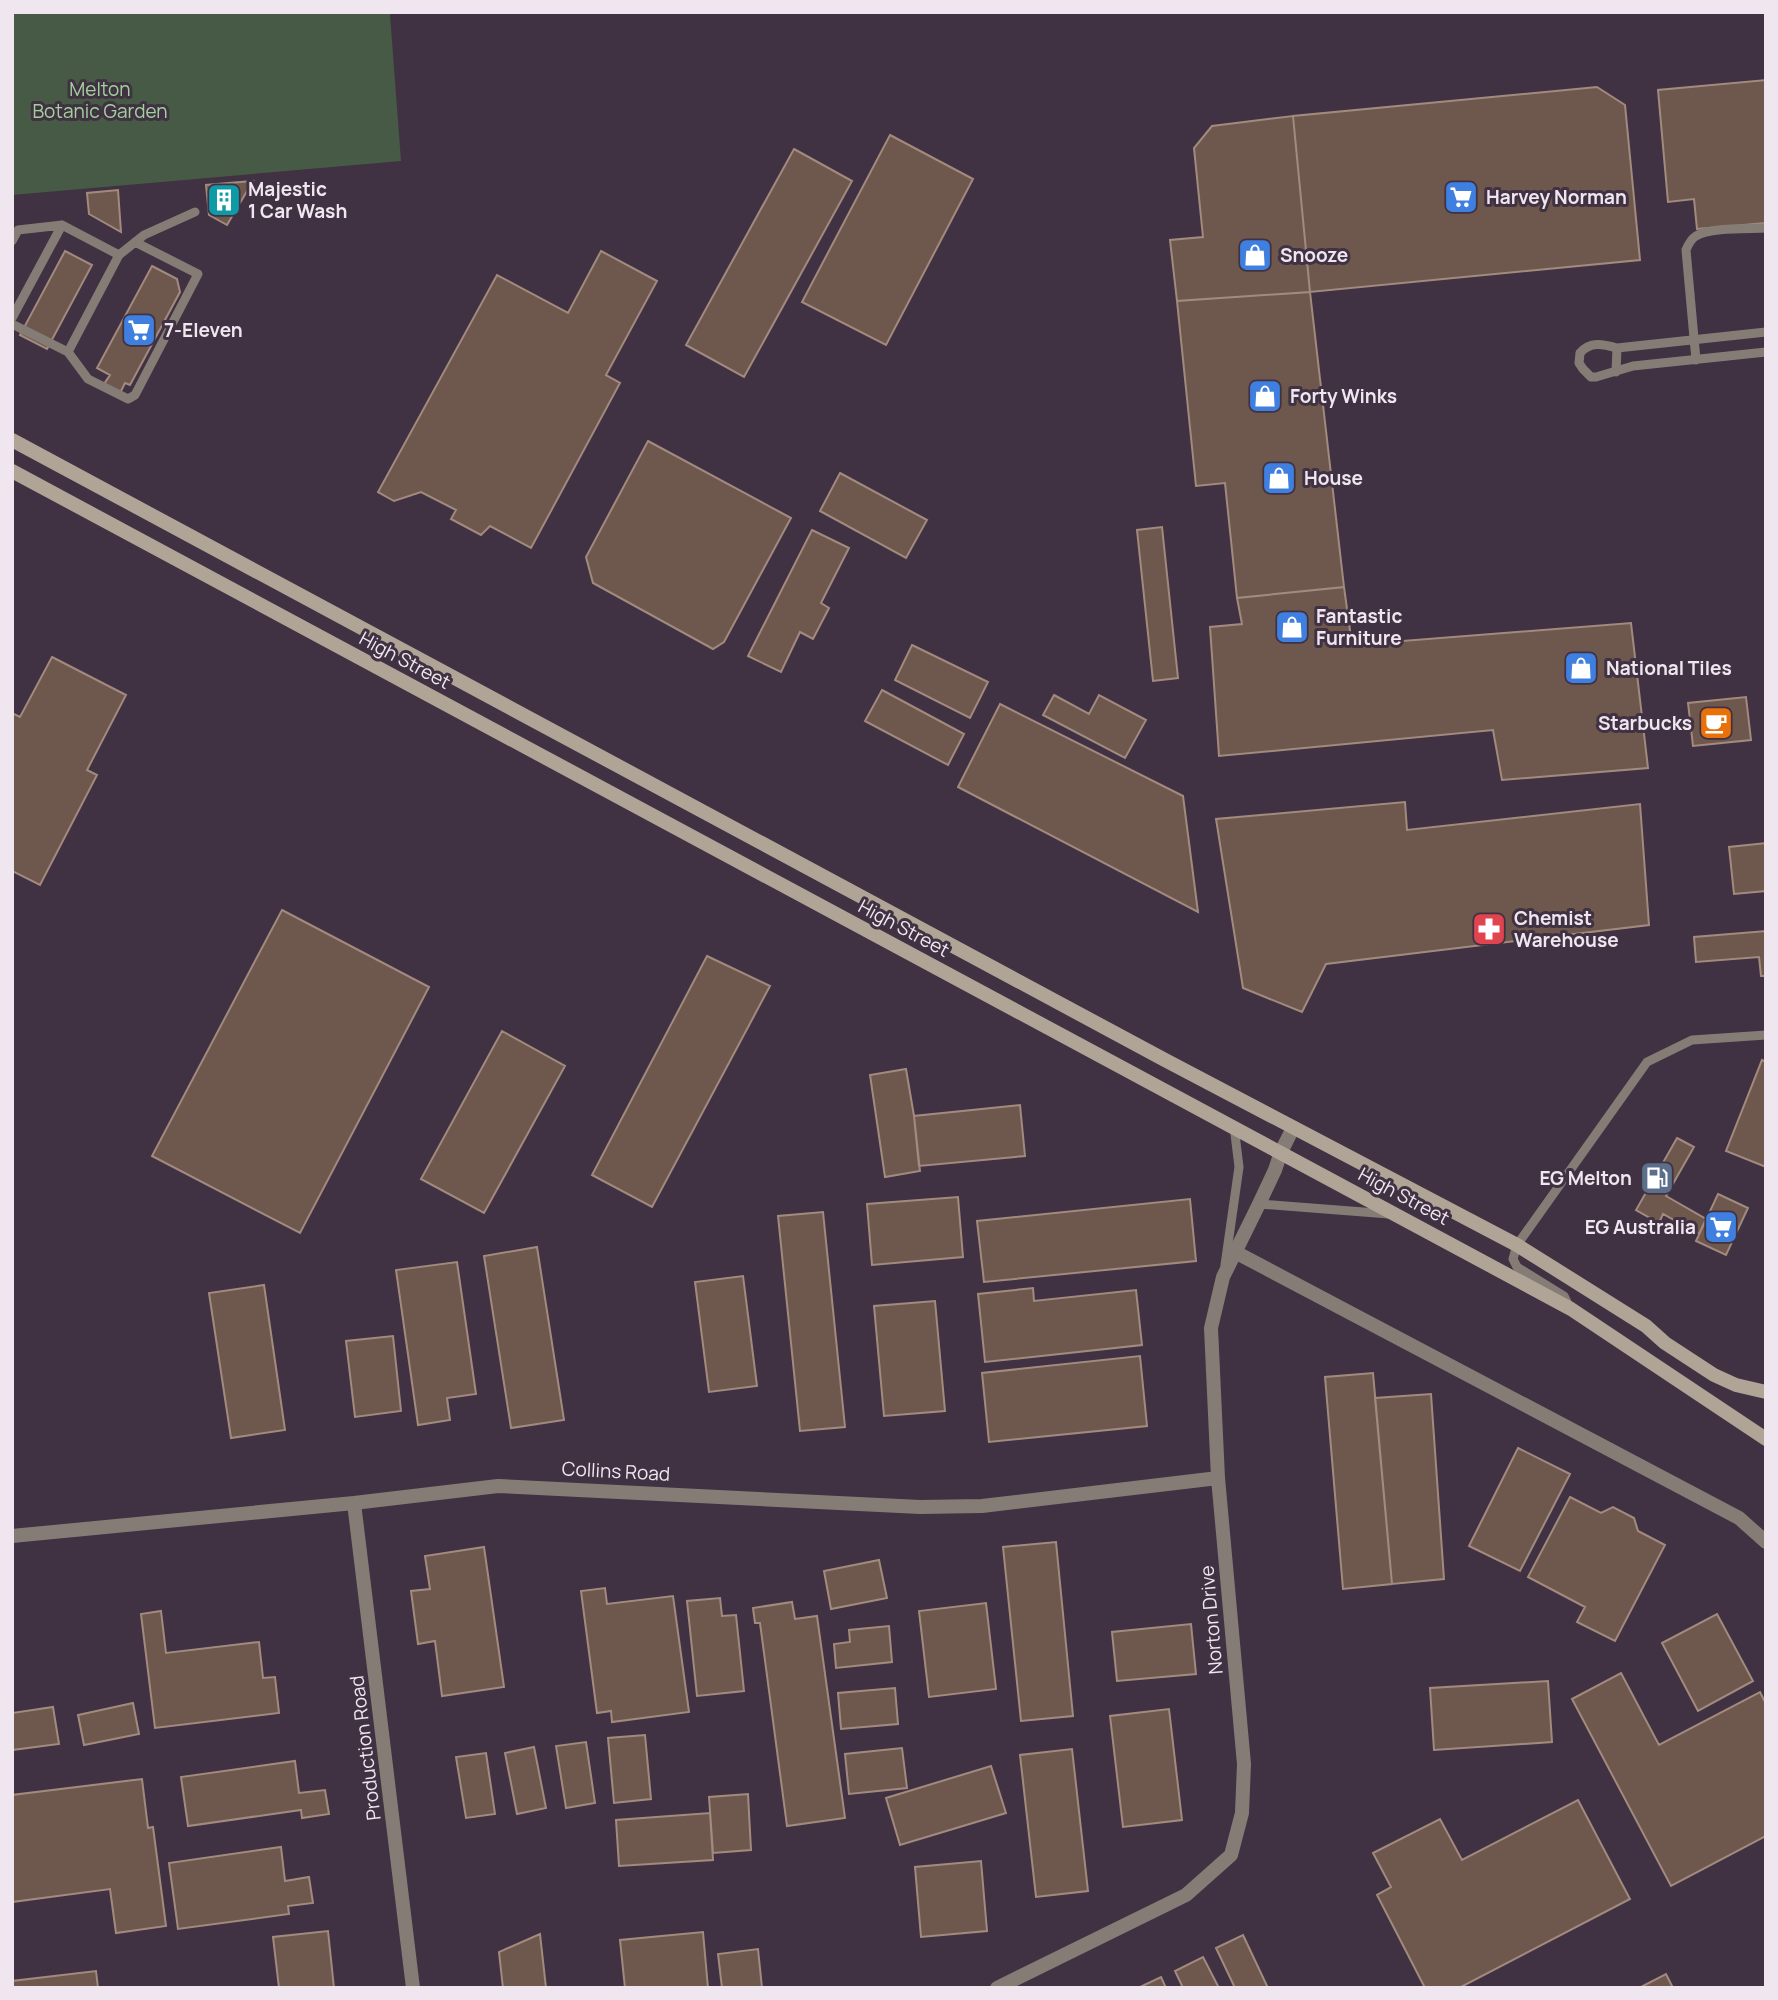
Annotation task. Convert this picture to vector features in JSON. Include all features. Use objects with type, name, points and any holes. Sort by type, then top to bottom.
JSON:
[{"type":"main road","name":"High Street","points":[[12,440],[1293,1128],[1517,1245],[1646,1326],[1665,1343],[1714,1375],[1736,1385],[1766,1392]]},
{"type":"main road","name":"High Street","points":[[12,471],[1234,1126],[1571,1310],[1766,1439]]},
{"type":"street","name":"Norton Drive","points":[[997,1988],[1186,1895],[1231,1855],[1242,1813],[1244,1764],[1218,1478],[1211,1328],[1223,1277],[1293,1128]]},
{"type":"street","points":[[1235,1251],[1740,1518],[1766,1542]]},
{"type":"street","name":"Collins Road","points":[[12,1536],[510,1486],[920,1507],[982,1506],[1218,1478]]},
{"type":"street","name":"Production Road","points":[[355,1503],[413,1988]]},
{"type":"lane","points":[[68,352],[119,255],[144,235],[195,212]]},
{"type":"lane","points":[[12,241],[18,230],[62,225],[119,255]]},
{"type":"lane","points":[[12,318],[62,225]]},
{"type":"lane","points":[[1696,360],[1686,250],[1689,242],[1696,235],[1706,232],[1766,228]]},
{"type":"lane","points":[[12,324],[68,352],[88,379],[128,399],[135,395],[198,274],[135,242]]},
{"type":"lane","points":[[1766,332],[1617,348],[1589,345],[1580,353],[1579,363],[1591,377],[1602,377],[1633,366],[1766,352]]},
{"type":"lane","points":[[1616,372],[1617,348]]},
{"type":"lane","points":[[1571,1310],[1564,1296],[1517,1266],[1513,1259],[1517,1245],[1647,1062],[1692,1040],[1766,1035]]},
{"type":"lane","points":[[1223,1277],[1239,1167],[1234,1126]]},
{"type":"lane","points":[[1259,1204],[1397,1215]]},
{"type":"green space","name":"Melton Botanic Garden","points":[[12,12],[392,12],[390,15],[401,161],[12,195]]},
{"type":"building","points":[[1766,80],[1766,223],[1697,229],[1694,199],[1668,202],[1658,90]]},
{"type":"building","points":[[1597,87],[1625,105],[1640,260],[1310,292],[1293,116]]},
{"type":"building","points":[[1293,116],[1310,292],[1177,301],[1170,240],[1203,237],[1194,148],[1212,126]]},
{"type":"building","points":[[890,135],[973,179],[886,345],[802,302]]},
{"type":"building","points":[[794,149],[852,181],[744,377],[686,345]]},
{"type":"building","name":"Majestic 1 Car Wash","points":[[253,181],[227,225],[209,215],[206,185]]},
{"type":"building","points":[[118,190],[121,232],[89,214],[87,193]]},
{"type":"building","points":[[65,251],[92,265],[47,349],[20,335]]},
{"type":"building","points":[[601,251],[657,281],[606,375],[620,383],[531,548],[490,526],[481,535],[451,519],[456,510],[421,492],[394,501],[378,492],[497,275],[568,313]]},
{"type":"building","name":"7-Eleven","points":[[152,266],[177,279],[180,292],[130,385],[125,383],[120,393],[104,384],[110,375],[97,368]]},
{"type":"building","points":[[1310,292],[1344,587],[1237,598],[1225,483],[1196,486],[1177,301]]},
{"type":"building","points":[[648,441],[791,518],[724,642],[713,649],[593,583],[586,557]]},
{"type":"building","points":[[840,473],[927,520],[906,558],[820,511]]},
{"type":"building","points":[[1162,527],[1178,678],[1153,681],[1137,530]]},
{"type":"building","points":[[812,530],[849,548],[821,603],[829,608],[813,639],[800,632],[781,672],[748,656]]},
{"type":"building","points":[[1344,587],[1352,645],[1631,623],[1648,768],[1502,780],[1493,730],[1219,756],[1210,627],[1242,624],[1237,598]]},
{"type":"building","points":[[912,645],[988,682],[970,718],[895,680]]},
{"type":"building","points":[[52,657],[126,695],[87,770],[97,775],[40,885],[12,871],[12,713],[20,717]]},
{"type":"building","points":[[882,690],[964,734],[948,765],[865,721]]},
{"type":"building","points":[[1054,695],[1089,714],[1099,695],[1146,720],[1125,758],[1043,715]]},
{"type":"building","points":[[1746,697],[1751,740],[1693,746],[1688,703]]},
{"type":"building","points":[[1000,704],[1183,796],[1198,912],[958,787]]},
{"type":"building","points":[[1405,802],[1407,830],[1640,804],[1649,925],[1326,964],[1302,1012],[1243,988],[1216,819]]},
{"type":"building","points":[[1766,843],[1766,891],[1734,894],[1729,847]]},
{"type":"building","points":[[282,910],[429,987],[300,1233],[152,1156]]},
{"type":"building","points":[[1766,931],[1766,976],[1761,976],[1759,957],[1696,962],[1694,937]]},
{"type":"building","points":[[707,956],[770,986],[652,1207],[592,1175]]},
{"type":"building","points":[[502,1031],[565,1066],[484,1213],[421,1179]]},
{"type":"building","points":[[1762,1060],[1766,1062],[1766,1167],[1726,1151]]},
{"type":"building","points":[[906,1069],[920,1171],[885,1177],[870,1075]]},
{"type":"building","points":[[1020,1105],[1025,1156],[919,1166],[914,1116]]},
{"type":"building","points":[[1677,1138],[1694,1147],[1666,1196],[1706,1219],[1699,1234],[1663,1214],[1659,1223],[1636,1210]]},
{"type":"building","name":"EG Australia","points":[[1718,1194],[1748,1208],[1726,1255],[1696,1241]]},
{"type":"building","points":[[958,1197],[963,1257],[872,1265],[867,1204]]},
{"type":"building","points":[[1190,1199],[1196,1261],[984,1282],[977,1221]]},
{"type":"building","points":[[823,1212],[845,1427],[800,1431],[778,1216]]},
{"type":"building","points":[[537,1247],[564,1420],[511,1428],[484,1256]]},
{"type":"building","points":[[457,1262],[476,1394],[447,1398],[450,1420],[418,1425],[396,1270]]},
{"type":"building","points":[[743,1276],[757,1386],[709,1392],[695,1282]]},
{"type":"building","points":[[264,1285],[285,1430],[231,1438],[209,1293]]},
{"type":"building","points":[[1033,1288],[1034,1301],[1136,1290],[1142,1345],[985,1362],[978,1294]]},
{"type":"building","points":[[935,1301],[945,1411],[884,1416],[874,1306]]},
{"type":"building","points":[[393,1336],[401,1411],[355,1417],[346,1341]]},
{"type":"building","points":[[1140,1356],[1147,1426],[989,1442],[982,1373]]},
{"type":"building","points":[[1373,1373],[1392,1584],[1343,1589],[1325,1377]]},
{"type":"building","points":[[1431,1394],[1444,1579],[1392,1584],[1375,1398]]},
{"type":"building","points":[[1518,1448],[1570,1474],[1520,1571],[1469,1546]]},
{"type":"building","points":[[1570,1497],[1601,1513],[1613,1507],[1634,1518],[1638,1531],[1665,1545],[1615,1641],[1577,1622],[1585,1607],[1528,1577]]},
{"type":"building","points":[[1056,1542],[1073,1716],[1021,1721],[1003,1547]]},
{"type":"building","points":[[484,1547],[504,1687],[442,1696],[435,1641],[418,1644],[411,1591],[430,1589],[425,1556]]},
{"type":"building","points":[[879,1560],[887,1598],[831,1609],[824,1571]]},
{"type":"building","points":[[605,1588],[607,1604],[673,1596],[689,1712],[612,1722],[611,1711],[597,1713],[581,1591]]},
{"type":"building","points":[[720,1598],[722,1616],[736,1615],[744,1691],[697,1696],[687,1601]]},
{"type":"building","points":[[792,1602],[795,1619],[817,1616],[845,1818],[787,1826],[760,1623],[755,1623],[753,1608]]},
{"type":"building","points":[[986,1603],[996,1689],[929,1697],[919,1611]]},
{"type":"building","points":[[161,1611],[166,1653],[259,1642],[263,1678],[275,1677],[279,1713],[155,1728],[141,1614]]},
{"type":"building","points":[[1717,1614],[1753,1681],[1698,1711],[1662,1643]]},
{"type":"building","points":[[1191,1624],[1196,1674],[1117,1681],[1112,1632]]},
{"type":"building","points":[[889,1626],[892,1662],[836,1668],[834,1644],[850,1642],[849,1630]]},
{"type":"building","points":[[1621,1673],[1659,1745],[1760,1692],[1766,1704],[1766,1836],[1671,1886],[1572,1699]]},
{"type":"building","points":[[1548,1681],[1552,1742],[1434,1750],[1430,1688]]},
{"type":"building","points":[[895,1688],[898,1724],[841,1729],[838,1693]]},
{"type":"building","points":[[133,1703],[139,1734],[84,1745],[78,1715]]},
{"type":"building","points":[[53,1707],[59,1744],[12,1750],[12,1713]]},
{"type":"building","points":[[1169,1709],[1182,1820],[1123,1827],[1110,1716]]},
{"type":"building","points":[[645,1735],[651,1799],[614,1803],[608,1738]]},
{"type":"building","points":[[586,1742],[595,1803],[566,1808],[556,1746]]},
{"type":"building","points":[[534,1747],[546,1808],[517,1814],[505,1753]]},
{"type":"building","points":[[902,1748],[907,1788],[849,1794],[845,1754]]},
{"type":"building","points":[[1072,1749],[1088,1891],[1036,1897],[1020,1755]]},
{"type":"building","points":[[486,1753],[495,1814],[466,1818],[456,1757]]},
{"type":"building","points":[[295,1761],[299,1793],[325,1790],[329,1814],[302,1818],[301,1810],[188,1826],[181,1777]]},
{"type":"building","points":[[991,1766],[1006,1813],[900,1845],[886,1798]]},
{"type":"building","points":[[142,1779],[148,1828],[153,1827],[166,1926],[116,1933],[110,1889],[12,1902],[12,1795]]},
{"type":"building","points":[[748,1794],[751,1850],[713,1853],[709,1797]]},
{"type":"building","points":[[1578,1800],[1630,1899],[1459,1988],[1425,1988],[1377,1895],[1391,1887],[1373,1853],[1440,1819],[1462,1860]]},
{"type":"building","points":[[710,1813],[713,1860],[619,1866],[616,1820]]},
{"type":"building","points":[[281,1847],[285,1881],[309,1877],[313,1903],[288,1906],[289,1914],[178,1929],[169,1863]]},
{"type":"building","points":[[981,1861],[987,1931],[921,1937],[915,1867]]},
{"type":"building","points":[[328,1931],[334,1988],[279,1988],[273,1937]]},
{"type":"building","points":[[703,1932],[708,1988],[625,1988],[620,1940]]},
{"type":"building","points":[[540,1934],[546,1988],[503,1988],[499,1952]]},
{"type":"building","points":[[1243,1935],[1268,1988],[1235,1988],[1216,1948]]},
{"type":"building","points":[[758,1949],[762,1988],[722,1988],[718,1954]]},
{"type":"building","points":[[1203,1957],[1219,1988],[1183,1988],[1175,1971]]},
{"type":"building","points":[[96,1971],[98,1988],[12,1988],[12,1981]]},
{"type":"building","points":[[1666,1974],[1673,1988],[1639,1988]]},
{"type":"building","points":[[1161,1977],[1166,1988],[1138,1988]]},
{"type":"place","name":"Harvey Norman","points":[[1461,197]]},
{"type":"place","name":"Majestic 1 Car Wash","points":[[224,200]]},
{"type":"place","name":"Snooze","points":[[1255,255]]},
{"type":"place","name":"7-Eleven","points":[[139,330]]},
{"type":"place","name":"Forty Winks","points":[[1265,396]]},
{"type":"place","name":"House","points":[[1279,478]]},
{"type":"place","name":"Fantastic Furniture","points":[[1292,627]]},
{"type":"place","name":"National Tiles","points":[[1581,668]]},
{"type":"place","name":"Starbucks","points":[[1716,723]]},
{"type":"place","name":"Chemist Warehouse","points":[[1489,929]]},
{"type":"place","name":"EG Melton","points":[[1657,1178]]},
{"type":"place","name":"EG Australia","points":[[1721,1227]]}]
